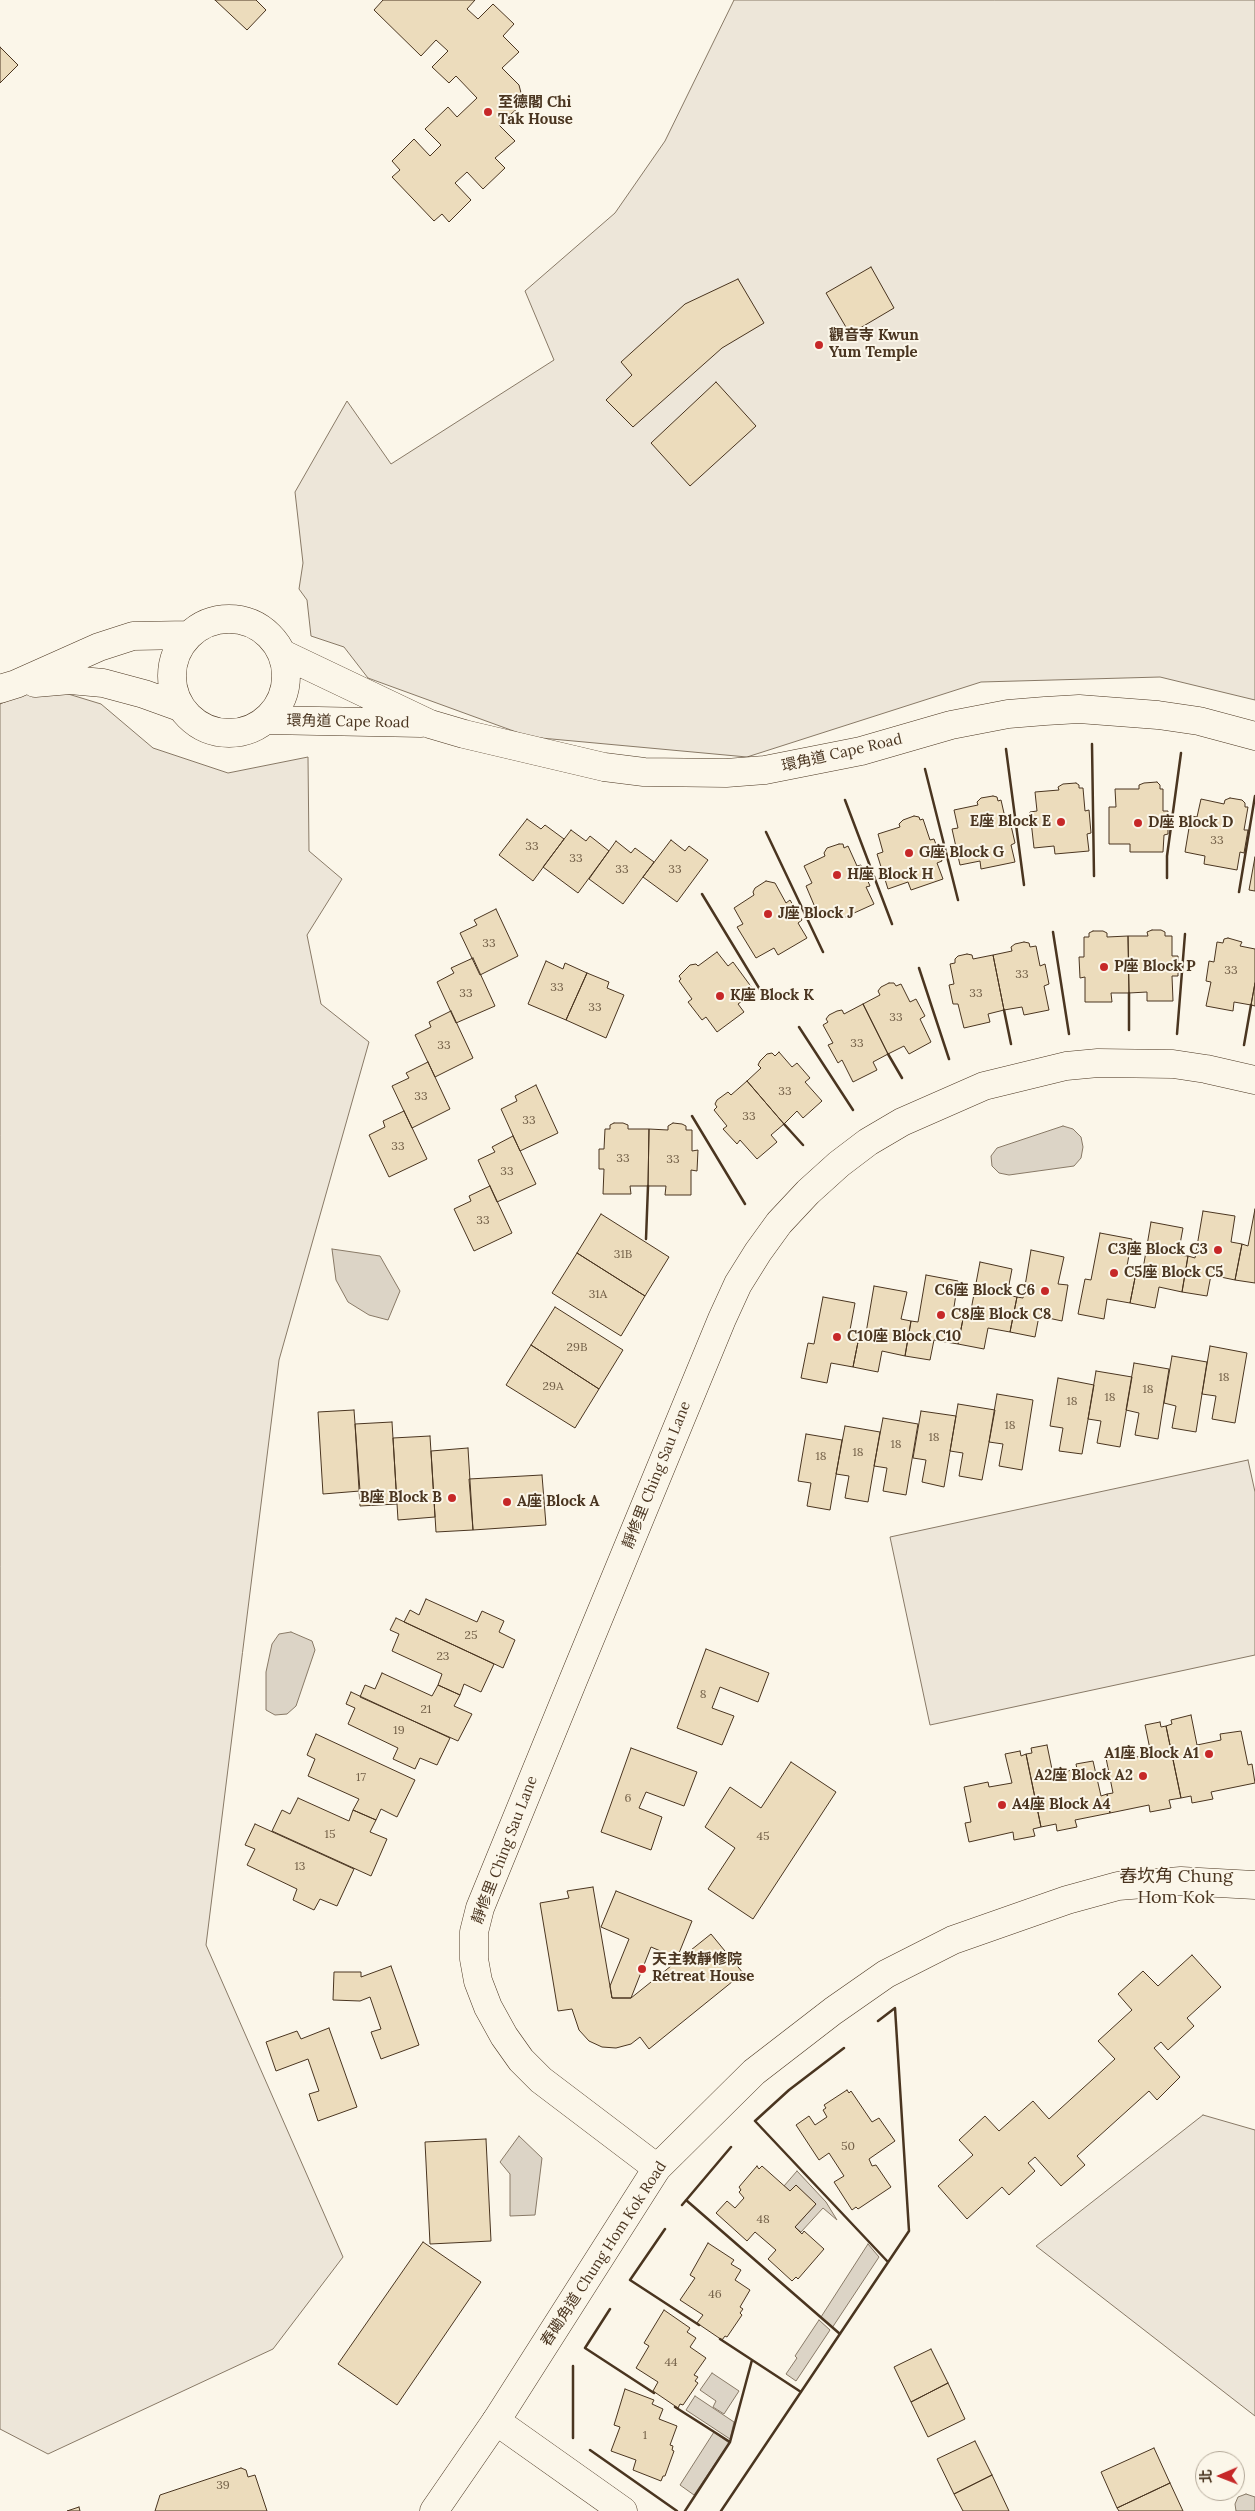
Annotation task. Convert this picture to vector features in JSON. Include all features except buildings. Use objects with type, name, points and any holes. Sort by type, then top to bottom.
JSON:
[{"type":"street","name":"環角道 Cape Road","points":[[223,618],[243,619],[260,626],[273,638],[282,654],[287,672],[285,690],[278,707],[266,720],[249,730],[230,734],[210,730],[194,722],[180,707],[173,688],[172,669],[178,650],[189,635],[205,623],[223,618]]},
{"type":"street","name":"環角道 Cape Road","points":[[8,687],[99,647],[133,636],[189,635]]},
{"type":"street","name":"環角道 Cape Road","points":[[282,654],[430,724],[464,734],[604,767],[644,772],[706,773],[765,770],[861,751],[951,725],[1008,714],[1045,711],[1079,710],[1158,715],[1199,721],[1255,736]]},
{"type":"street","name":"環角道 Cape Road","points":[[8,687],[70,680],[103,683],[144,694],[180,707]]},
{"type":"street","name":"環角道 Cape Road","points":[[266,720],[430,724]]},
{"type":"street","name":"靜修里 Ching Sau Lane","points":[[657,2168],[541,2080],[522,2060],[504,2036],[488,2007],[478,1981],[474,1958],[474,1932],[480,1908],[718,1328],[738,1284],[779,1223],[808,1192],[839,1164],[868,1142],[902,1122],[984,1086],[1066,1066],[1098,1063],[1173,1064],[1206,1068],[1255,1080]]},
{"type":"street","name":"舂磡角道 Chung Hom Kok Road","points":[[434,2511],[496,2421],[657,2168],[754,2072],[833,2011],[886,1974],[953,1940],[1067,1900],[1118,1886],[1181,1881],[1255,1885]]},
{"type":"street","points":[[496,2421],[623,2511]]},
{"type":"shaded area","points":[[734,0],[1255,0],[1255,700],[1160,677],[981,682],[747,757],[530,737],[368,678],[344,647],[311,636],[307,600],[299,589],[303,563],[295,492],[347,401],[391,464],[554,360],[525,291],[615,213],[665,141]]},
{"type":"shaded area","points":[[42,686],[101,704],[153,748],[228,773],[308,757],[309,851],[342,879],[307,935],[321,1004],[369,1042],[279,1360],[206,1945],[343,2257],[273,2349],[48,2454],[0,2429],[0,704]]},
{"type":"shaded area","points":[[1063,1126],[1073,1129],[1081,1137],[1083,1147],[1081,1158],[1074,1166],[1009,1175],[999,1173],[992,1166],[991,1156],[997,1148]]},
{"type":"shaded area","points":[[332,1249],[380,1256],[400,1291],[388,1320],[369,1315],[348,1302],[336,1280]]},
{"type":"shaded area","points":[[1248,1460],[1255,1492],[1255,1655],[930,1725],[890,1537]]},
{"type":"shaded area","points":[[291,1632],[312,1641],[315,1650],[296,1706],[287,1714],[275,1715],[266,1710],[266,1672],[272,1644],[279,1634]]},
{"type":"shaded area","points":[[1203,2115],[1255,2130],[1255,2416],[1036,2246]]},
{"type":"shaded area","points":[[519,2136],[542,2158],[535,2215],[510,2216],[510,2174],[500,2162]]},
{"type":"shaded area","points":[[797,2171],[826,2202],[837,2220],[823,2208],[801,2232],[795,2227],[816,2204],[796,2186],[790,2191],[784,2186]]},
{"type":"shaded area","points":[[868,2244],[879,2257],[832,2328],[821,2317]]},
{"type":"shaded area","points":[[819,2320],[830,2330],[796,2381],[786,2374],[797,2358],[795,2356]]},
{"type":"shaded area","points":[[712,2373],[739,2391],[724,2414],[713,2407],[716,2401],[700,2390]]},
{"type":"shaded area","points":[[695,2396],[734,2422],[730,2439],[686,2410]]},
{"type":"shaded area","points":[[714,2432],[729,2443],[694,2495],[680,2485]]},
{"type":"shaded area","points":[[1245,2494],[1255,2497],[1255,2511],[1236,2511],[1236,2501],[1245,2501]]},
{"type":"wall","points":[[1092,744],[1094,876]]},
{"type":"wall","points":[[1006,749],[1024,885]]},
{"type":"wall","points":[[1167,878],[1167,856],[1181,753]]},
{"type":"wall","points":[[925,769],[958,900]]},
{"type":"wall","points":[[1239,892],[1255,796]]},
{"type":"wall","points":[[845,800],[892,924]]},
{"type":"wall","points":[[766,832],[823,952]]},
{"type":"wall","points":[[702,894],[762,993]]},
{"type":"wall","points":[[1053,932],[1069,1034]]},
{"type":"wall","points":[[1177,1034],[1185,934]]},
{"type":"wall","points":[[919,968],[949,1059]]},
{"type":"wall","points":[[1129,993],[1129,1030]]},
{"type":"wall","points":[[1244,1045],[1251,1005]]},
{"type":"wall","points":[[1004,1010],[1011,1044]]},
{"type":"wall","points":[[799,1027],[853,1110]]},
{"type":"wall","points":[[888,1054],[902,1078]]},
{"type":"wall","points":[[692,1116],[745,1204]]},
{"type":"wall","points":[[784,1124],[803,1145]]},
{"type":"wall","points":[[646,1239],[648,1186]]},
{"type":"wall","points":[[721,2511],[909,2231],[895,2008],[878,2021]]},
{"type":"wall","points":[[844,2048],[789,2090],[755,2121],[888,2262]]},
{"type":"wall","points":[[682,2205],[731,2147]]},
{"type":"wall","points":[[686,2200],[840,2334]]},
{"type":"wall","points":[[665,2229],[630,2280],[699,2325]]},
{"type":"wall","points":[[610,2309],[585,2348],[654,2393]]},
{"type":"wall","points":[[720,2339],[801,2392]]},
{"type":"wall","points":[[685,2511],[730,2442],[752,2360]]},
{"type":"wall","points":[[573,2366],[573,2438]]},
{"type":"wall","points":[[675,2407],[730,2442]]},
{"type":"wall","points":[[590,2450],[677,2511]]},
{"type":"place","name":"至德閣 Chi Tak House","points":[[488,112]]},
{"type":"place","name":"觀音寺 Kwun Yum Temple","points":[[819,345]]},
{"type":"place","name":"E座 Block E","points":[[1061,822]]},
{"type":"place","name":"D座 Block D","points":[[1138,823]]},
{"type":"place","name":"G座 Block G","points":[[909,853]]},
{"type":"place","name":"H座 Block H","points":[[837,875]]},
{"type":"place","name":"J座 Block J","points":[[768,914]]},
{"type":"place","name":"P座 Block P","points":[[1104,967]]},
{"type":"place","name":"K座 Block K","points":[[720,996]]},
{"type":"place","name":"C3座 Block C3","points":[[1218,1250]]},
{"type":"place","name":"C5座 Block C5","points":[[1114,1273]]},
{"type":"place","name":"C6座 Block C6","points":[[1045,1291]]},
{"type":"place","name":"C8座 Block C8","points":[[941,1315]]},
{"type":"place","name":"C10座 Block C10","points":[[837,1337]]},
{"type":"place","name":"B座 Block B","points":[[452,1498]]},
{"type":"place","name":"A座 Block A","points":[[507,1502]]},
{"type":"place","name":"A1座 Block A1","points":[[1209,1754]]},
{"type":"place","name":"A2座 Block A2","points":[[1143,1776]]},
{"type":"place","name":"A4座 Block A4","points":[[1002,1805]]},
{"type":"place","name":"天主教靜修院 Retreat House","points":[[642,1969]]},
{"type":"district","name":"舂坎角 Chung Hom Kok","points":[[1176,1887]]}]
